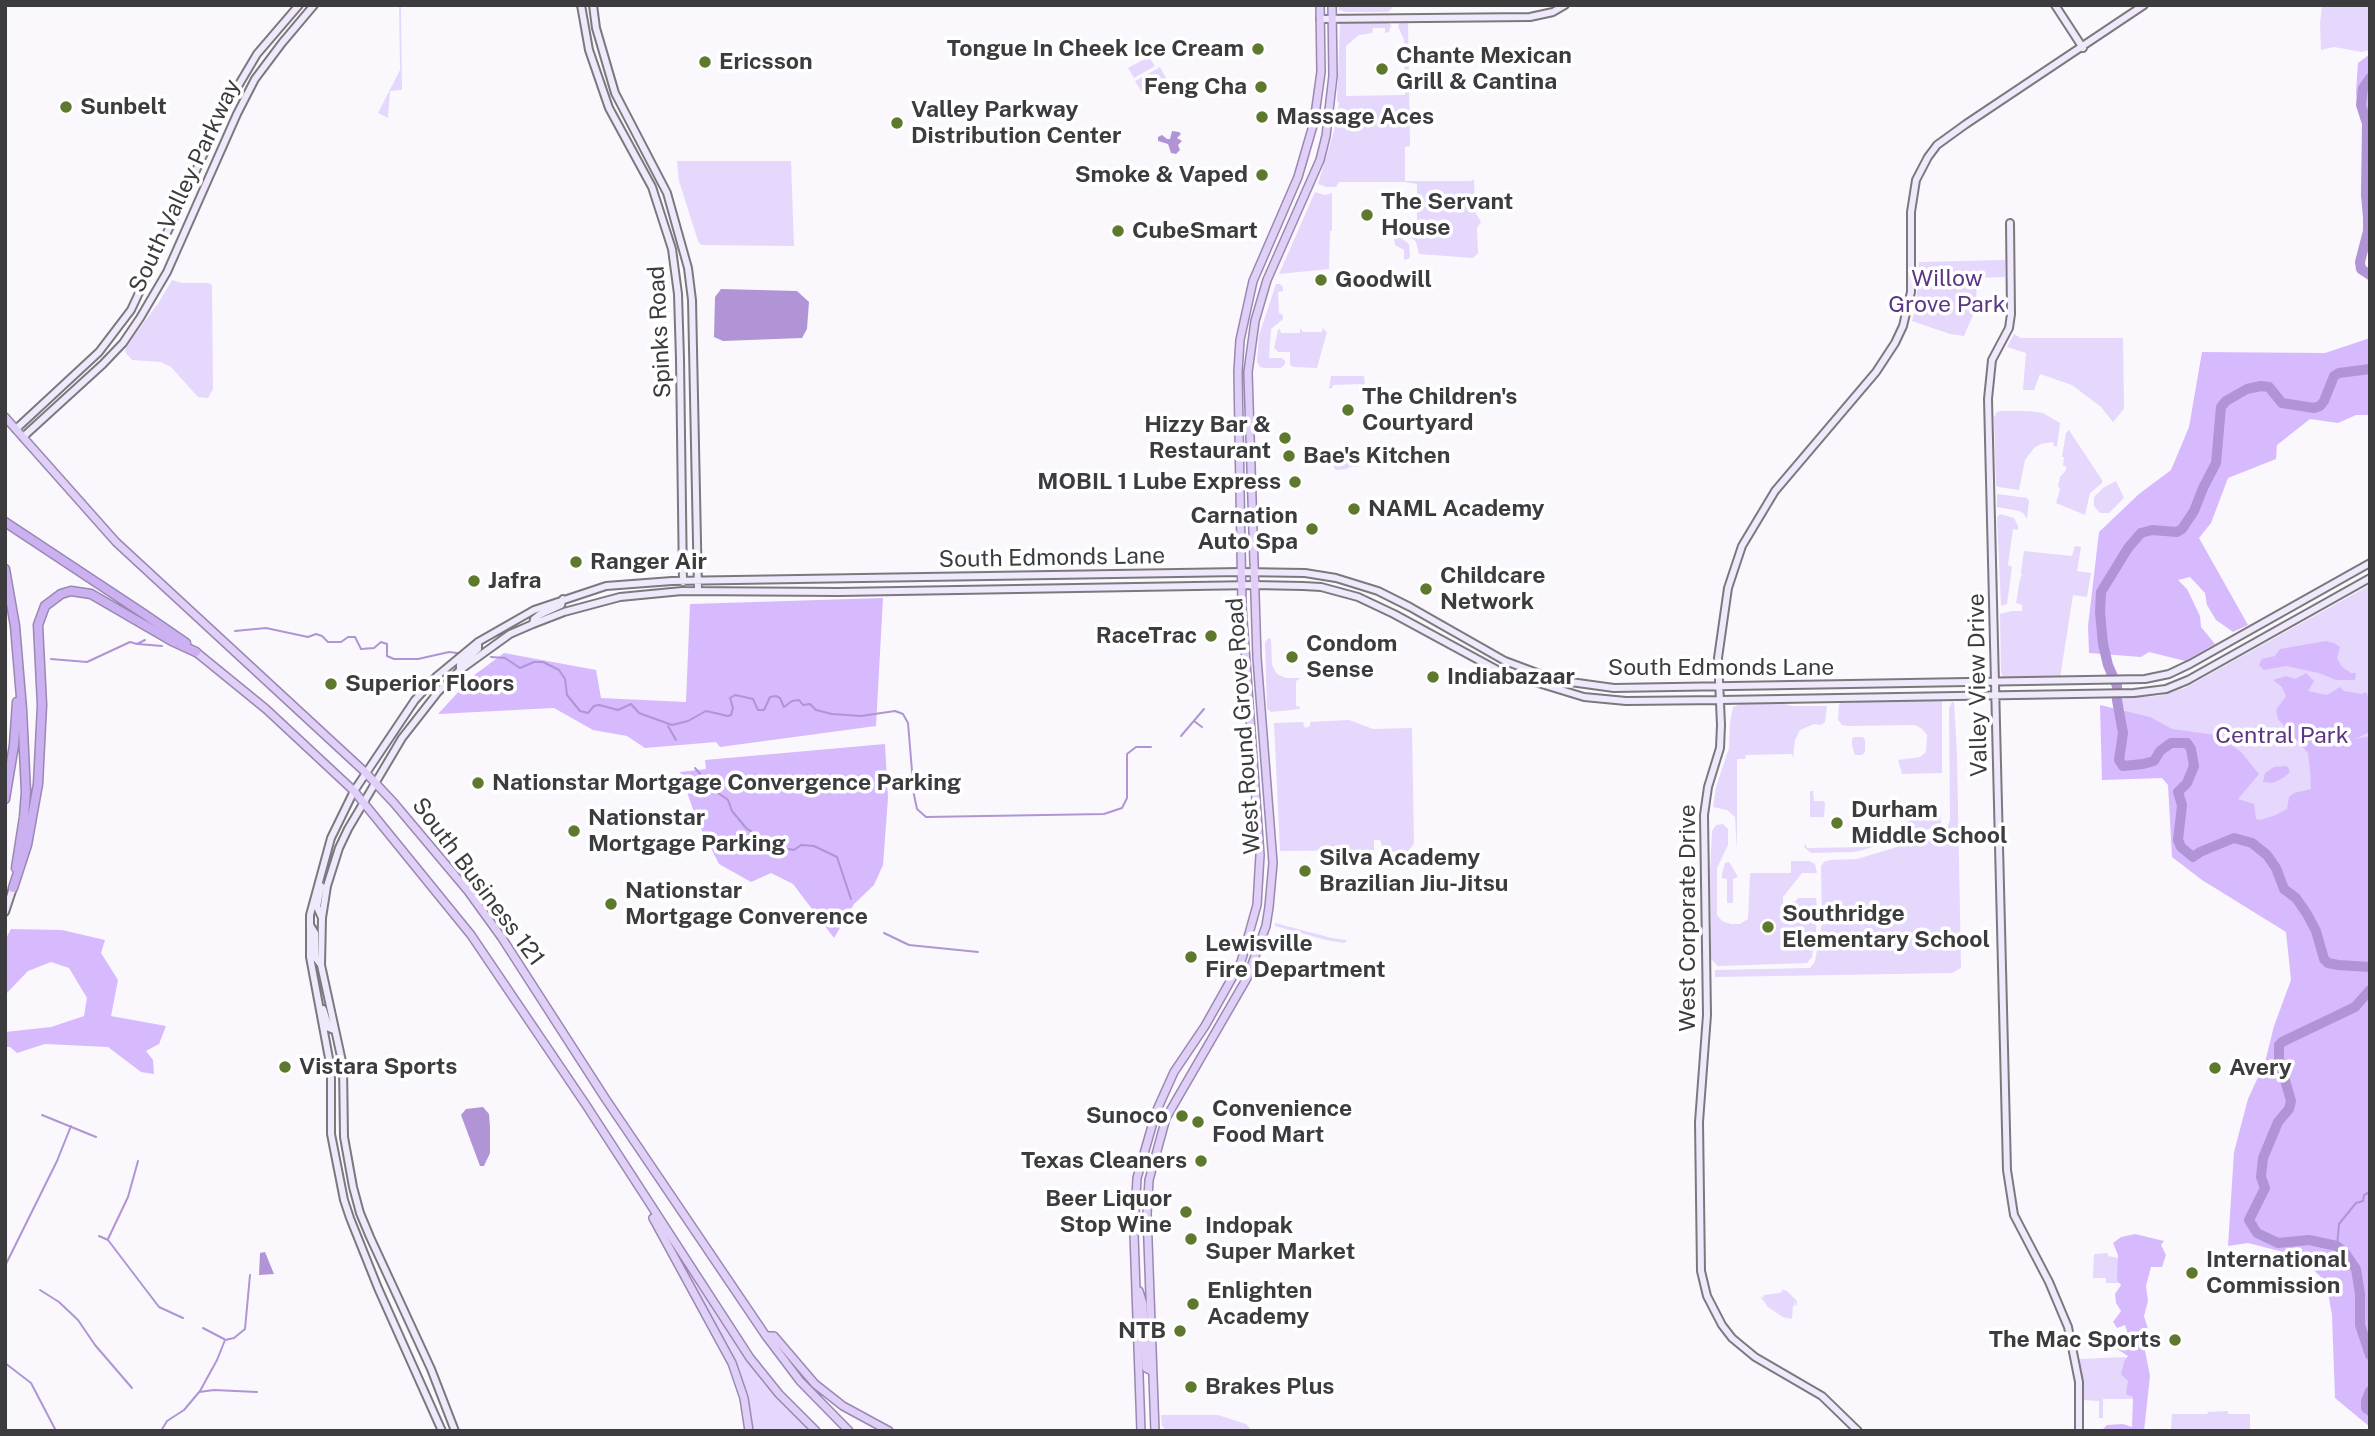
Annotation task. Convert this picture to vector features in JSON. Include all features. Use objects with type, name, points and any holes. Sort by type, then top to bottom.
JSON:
[{"type":"highway","points":[[5,522],[145,614],[196,652]]},
{"type":"highway","points":[[5,569],[13,617],[22,709],[26,792],[13,888]]},
{"type":"highway","points":[[13,888],[27,845],[38,784],[42,705],[38,625],[45,606],[61,594],[71,591],[91,594],[196,652]]},
{"type":"highway","points":[[5,799],[14,745],[18,673]]},
{"type":"main road","name":"South Valley Parkway","points":[[16,429],[99,352],[131,310],[225,108],[257,54],[299,5]]},
{"type":"main road","name":"South Valley Parkway","points":[[23,438],[123,343],[167,272],[255,79],[314,5]]},
{"type":"main road","name":"Spinks Road","points":[[581,5],[597,76],[609,108],[652,187],[672,249],[678,294],[682,591]]},
{"type":"main road","name":"Spinks Road","points":[[593,5],[596,28],[615,93],[667,193],[682,246],[692,300],[698,590]]},
{"type":"main road","name":"West Round Grove Road","points":[[1141,1431],[1134,1234],[1137,1178],[1156,1112],[1174,1072],[1205,1026],[1241,962],[1257,905],[1260,855],[1241,585],[1238,372],[1240,340],[1253,281],[1298,177],[1314,122],[1321,72],[1320,5]]},
{"type":"main road","name":"West Round Grove Road","points":[[1155,1431],[1147,1214],[1149,1180],[1166,1118],[1243,987],[1257,954],[1269,907],[1272,840],[1253,572],[1248,372],[1255,321],[1267,280],[1320,160],[1326,136],[1333,76],[1332,5]]},
{"type":"main road","points":[[1320,19],[1530,17],[1553,12],[1564,5]]},
{"type":"main road","points":[[2055,5],[2083,48]]},
{"type":"main road","name":"West Corporate Drive","points":[[1858,1431],[1822,1396],[1755,1357],[1732,1338],[1713,1310],[1701,1271],[1699,1122],[1707,1015],[1704,815],[1708,787],[1720,748],[1718,658],[1728,588],[1742,546],[1764,507],[1784,478],[1886,360],[1903,326],[1911,292],[1911,212],[1916,180],[1928,157],[1937,145],[1966,124],[2144,5]]},
{"type":"main road","points":[[272,36],[282,43]]},
{"type":"main road","points":[[631,150],[643,144]]},
{"type":"main road","name":"Valley View Drive","points":[[2010,223],[2010,328],[1992,360],[1989,376],[2008,1188],[2014,1215],[2049,1282],[2068,1327],[2079,1382],[2079,1431]]},
{"type":"main road","points":[[672,249],[682,246]]},
{"type":"main road","points":[[153,265],[167,272]]},
{"type":"main road","name":"South Business 121","points":[[5,416],[116,542],[376,783],[468,891],[766,1335],[800,1381],[849,1431]]},
{"type":"main road","name":"South Edmonds Lane","points":[[325,858],[331,838],[365,772],[415,699],[437,676],[502,626],[534,610],[606,586],[683,581],[1241,572],[1322,575],[1362,586],[1410,607],[1495,657],[1556,680],[1614,688],[1720,688],[2134,680],[2159,677],[2183,668],[2370,563]]},
{"type":"main road","name":"South Edmonds Lane","points":[[322,918],[327,886],[339,848],[402,738],[438,692],[460,670],[510,634],[564,612],[620,597],[698,590],[742,593],[1241,585],[1321,587],[1359,597],[1499,671],[1584,697],[1626,701],[1721,700],[2134,693],[2166,689],[2188,680],[2370,578]]},
{"type":"main road","points":[[896,591],[899,579]]},
{"type":"main road","points":[[1359,597],[1362,586]]},
{"type":"main road","points":[[533,624],[534,619],[561,605],[563,599]]},
{"type":"main road","points":[[1445,642],[1452,632]]},
{"type":"main road","points":[[460,670],[460,664],[478,649],[478,642]]},
{"type":"main road","name":"South Business 121","points":[[196,652],[266,709],[354,791],[471,934],[750,1358],[779,1394],[816,1431]]},
{"type":"main road","points":[[1832,686],[1832,698]]},
{"type":"main road","points":[[325,858],[317,907],[322,918],[321,965],[343,1066],[342,1106],[347,1164],[360,1213],[426,1356],[455,1431]]},
{"type":"main road","points":[[325,858],[309,923],[310,957],[331,1069],[332,1143],[350,1219],[442,1431]]},
{"type":"main road","points":[[5,912],[13,888]]},
{"type":"main road","points":[[309,923],[315,933],[315,957],[321,965]]},
{"type":"main road","points":[[318,1000],[329,1028],[334,1031]]},
{"type":"main road","points":[[628,1171],[732,1363],[744,1398],[749,1431]]},
{"type":"main road","points":[[1136,1283],[1143,1304],[1146,1368],[1152,1371]]},
{"type":"main road","points":[[766,1335],[774,1336],[815,1384],[842,1406],[889,1431]]},
{"type":"main road","points":[[1154,1402],[1158,1423],[1163,1431]]},
{"type":"main road","points":[[1134,1431],[1140,1403]]},
{"type":"main road","points":[[436,1414],[450,1415]]},
{"type":"green space","points":[[399,5],[402,90],[390,91],[388,118],[378,113],[400,70]]},
{"type":"green space","points":[[1338,5],[1393,7],[1388,12],[1346,12],[1339,10]]},
{"type":"green space","points":[[2322,5],[2370,5],[2370,50],[2362,52],[2334,47],[2321,50]]},
{"type":"green space","points":[[1386,21],[1391,25],[1389,32],[1385,33],[1385,28],[1373,28],[1372,33],[1359,35],[1346,46],[1346,96],[1405,95],[1404,57],[1407,56],[1398,26],[1400,22],[1408,21],[1410,146],[1405,147],[1405,181],[1474,179],[1475,212],[1481,222],[1477,228],[1478,253],[1473,258],[1419,254],[1416,242],[1411,237],[1417,233],[1417,184],[1339,182],[1336,187],[1326,187],[1318,184],[1334,131],[1339,102],[1340,24]]},
{"type":"green space","points":[[1149,57],[1155,66],[1134,78],[1128,68]]},
{"type":"green space","points":[[1160,67],[1166,78],[1142,92],[1135,81]]},
{"type":"green space","points":[[677,161],[791,161],[794,246],[701,245],[679,181]]},
{"type":"green space","points":[[1315,192],[1325,195],[1332,193],[1329,269],[1279,274]]},
{"type":"green space","points":[[1397,235],[1409,244],[1408,259],[1404,260],[1404,250],[1395,245],[1394,239]]},
{"type":"green space","name":"Willow Grove Park","points":[[2005,260],[2005,277],[1977,278],[1976,308],[1964,336],[1912,321],[1916,306],[1919,262]]},
{"type":"green space","points":[[172,280],[212,285],[213,389],[208,398],[198,397],[171,367],[161,362],[132,360],[125,352]]},
{"type":"green space","points":[[1276,284],[1283,287],[1283,291],[1278,292],[1279,313],[1283,315],[1283,319],[1271,329],[1269,358],[1282,358],[1285,364],[1281,368],[1265,368],[1260,367],[1257,362],[1259,335]]},
{"type":"green space","points":[[1300,328],[1303,332],[1322,332],[1322,328],[1327,332],[1317,368],[1294,367],[1290,365],[1290,352],[1278,352],[1274,348],[1278,330],[1280,329],[1281,333],[1300,333]]},
{"type":"green space","points":[[2014,334],[2021,338],[2123,338],[2124,409],[2113,422],[2101,407],[2072,385],[2040,374],[2034,390],[2023,390],[2026,353],[2007,347]]},
{"type":"green space","points":[[1331,376],[1364,376],[1365,387],[1362,388],[1361,384],[1333,385],[1329,389]]},
{"type":"green space","points":[[2001,411],[2043,413],[2060,423],[2057,447],[2053,442],[2041,444],[2034,448],[2025,460],[2019,490],[1996,485],[1994,417]]},
{"type":"green space","points":[[2069,430],[2102,480],[2090,493],[2085,515],[2056,503],[2060,477],[2066,470],[2062,457],[2066,433]]},
{"type":"green space","points":[[1339,460],[1358,460],[1358,467],[1336,470],[1332,464]]},
{"type":"green space","points":[[2116,481],[2124,498],[2109,513],[2100,513],[2094,506],[2094,497]]},
{"type":"green space","points":[[1997,494],[2027,498],[2027,519],[2019,511],[1997,507]]},
{"type":"green space","points":[[2000,514],[2014,518],[2018,526],[2018,530],[2013,529],[2008,565],[2012,567],[2007,604],[2001,606],[1997,517]]},
{"type":"green space","points":[[2075,546],[2081,547],[2077,571],[2091,573],[2087,597],[2073,595],[2060,678],[2006,679],[2001,671],[2000,614],[2022,611],[2022,605],[2016,603],[2024,551],[2072,556]]},
{"type":"green space","name":"Central Park","points":[[2370,585],[2370,946],[2184,804],[2129,722],[2120,698],[2158,696],[2185,688]]},
{"type":"green space","points":[[1268,638],[1271,639],[1272,665],[1277,674],[1286,678],[1301,678],[1296,681],[1296,706],[1300,709],[1271,712],[1267,709],[1265,643]]},
{"type":"green space","points":[[1939,699],[1942,702],[1942,773],[1902,774],[1898,760],[1920,757],[1926,752],[1927,735],[1915,725],[1848,726],[1842,725],[1838,720],[1841,701]]},
{"type":"green space","points":[[1952,702],[1957,755],[1961,968],[1952,973],[1715,977],[1715,970],[1810,968],[1815,961],[1822,923],[1821,866],[1824,862],[1857,859],[1940,834],[1947,829],[1950,820],[1949,708]]},
{"type":"green space","points":[[1782,703],[1792,706],[1827,706],[1825,722],[1800,730],[1795,740],[1793,758],[1792,754],[1746,755],[1745,759],[1737,759],[1737,851],[1735,817],[1727,810],[1713,807],[1716,787],[1729,748],[1733,707],[1741,704]]},
{"type":"green space","points":[[1349,720],[1373,729],[1412,728],[1414,844],[1408,851],[1394,852],[1384,851],[1380,840],[1374,840],[1374,850],[1280,851],[1274,723],[1303,722],[1305,728],[1310,726],[1310,722]]},
{"type":"green space","points":[[1854,737],[1863,737],[1865,740],[1865,752],[1862,755],[1855,755],[1852,746]]},
{"type":"green space","points":[[1810,791],[1813,791],[1814,801],[1825,803],[1824,817],[1810,817]]},
{"type":"green space","points":[[1940,810],[1939,826],[1916,833],[1906,823],[1916,817],[1916,811]]},
{"type":"green space","points":[[1723,824],[1728,829],[1728,845],[1717,868],[1717,915],[1722,921],[1740,924],[1748,919],[1750,873],[1791,873],[1791,861],[1809,861],[1815,864],[1817,873],[1802,873],[1783,897],[1783,903],[1796,901],[1798,898],[1816,898],[1817,909],[1812,911],[1817,913],[1816,932],[1810,934],[1815,936],[1812,957],[1807,963],[1718,966],[1711,959],[1712,831],[1716,825]]},
{"type":"green space","points":[[1865,842],[1876,842],[1878,845],[1852,852],[1811,853],[1804,847],[1805,843],[1807,848],[1866,847]]},
{"type":"green space","points":[[1729,862],[1738,877],[1733,879],[1733,903],[1727,903],[1727,879],[1722,878],[1725,863]]},
{"type":"green space","points":[[1275,923],[1347,941],[1344,943],[1326,940],[1275,926]]},
{"type":"green space","points":[[2108,1253],[2108,1256],[2119,1258],[2119,1283],[2106,1283],[2106,1278],[2093,1278],[2094,1254]]},
{"type":"green space","points":[[683,1264],[747,1362],[765,1385],[810,1431],[751,1431],[746,1399],[680,1266]]},
{"type":"green space","points":[[1780,1289],[1787,1291],[1797,1301],[1797,1307],[1794,1300],[1792,1319],[1784,1317],[1789,1321],[1768,1307],[1761,1298],[1768,1305],[1764,1295],[1780,1293],[1783,1291]]},
{"type":"green space","points":[[2125,1357],[2134,1399],[2103,1399],[2103,1418],[2099,1418],[2099,1401],[2082,1400],[2079,1359]]},
{"type":"green space","points":[[2228,1411],[2228,1414],[2250,1414],[2250,1431],[2171,1431],[2172,1414]]},
{"type":"green space","points":[[1161,1415],[1218,1415],[1246,1424],[1252,1431],[1167,1431],[1162,1426]]},
{"type":"shaded area","points":[[2370,54],[2370,132],[2361,122],[2356,92],[2358,63]]},
{"type":"shaded area","points":[[1172,131],[1181,134],[1177,138],[1182,141],[1178,145],[1180,150],[1176,154],[1171,153],[1168,144],[1158,141],[1158,137],[1162,135],[1170,139]]},
{"type":"shaded area","points":[[721,289],[797,291],[809,302],[807,329],[802,338],[723,341],[714,337],[715,297]]},
{"type":"shaded area","points":[[2370,338],[2370,415],[2356,415],[2338,423],[2310,419],[2277,445],[2276,459],[2228,478],[2211,523],[2199,538],[2248,625],[2233,632],[2216,620],[2207,605],[2205,593],[2190,577],[2178,580],[2187,589],[2200,616],[2201,627],[2215,644],[2185,661],[2149,652],[2141,657],[2089,653],[2088,626],[2099,532],[2139,494],[2171,470],[2189,427],[2202,352],[2325,353]]},
{"type":"shaded area","points":[[883,598],[876,726],[720,747],[716,742],[645,748],[627,736],[593,730],[554,708],[438,714],[473,676],[504,653],[596,670],[601,698],[686,702],[690,604]]},
{"type":"shaded area","points":[[2326,641],[2340,647],[2337,658],[2342,667],[2356,673],[2355,680],[2336,680],[2319,673],[2286,666],[2264,670],[2259,665],[2262,659],[2275,656],[2280,649]]},
{"type":"shaded area","points":[[2306,673],[2314,681],[2308,691],[2327,695],[2340,687],[2344,691],[2362,694],[2366,692],[2370,701],[2370,732],[2355,739],[2370,736],[2370,1427],[2335,1398],[2332,1315],[2326,1282],[2299,1256],[2248,1243],[2228,1246],[2234,1152],[2248,1099],[2265,1062],[2274,1026],[2291,980],[2286,932],[2202,880],[2172,857],[2168,785],[2162,778],[2102,780],[2100,705],[2150,717],[2172,729],[2216,735],[2241,752],[2259,774],[2238,799],[2254,804],[2256,819],[2276,815],[2287,809],[2289,797],[2294,793],[2311,789],[2308,753],[2278,719],[2276,710],[2286,696],[2282,687],[2273,680],[2286,676],[2295,679]]},
{"type":"shaded area","points":[[885,744],[888,798],[883,865],[874,885],[854,904],[834,938],[793,884],[771,873],[751,882],[719,864],[697,821],[680,772],[706,769],[705,760]]},
{"type":"shaded area","points":[[2285,766],[2290,772],[2283,778],[2273,783],[2263,782],[2265,773],[2274,767]]},
{"type":"shaded area","points":[[11,929],[62,930],[105,940],[101,953],[118,980],[111,1016],[166,1026],[159,1044],[146,1051],[153,1060],[154,1074],[141,1072],[108,1047],[45,1044],[17,1053],[10,1047],[5,1047],[5,1032],[51,1027],[84,1016],[87,998],[69,968],[51,962],[28,971],[5,995],[5,940]]},
{"type":"shaded area","points":[[483,1107],[489,1114],[490,1153],[484,1166],[480,1166],[461,1115],[466,1109]]},
{"type":"shaded area","points":[[2135,1234],[2164,1241],[2161,1245],[2166,1255],[2162,1267],[2151,1267],[2146,1286],[2148,1301],[2144,1316],[2148,1329],[2143,1340],[2150,1376],[2144,1431],[2101,1431],[2107,1425],[2123,1424],[2132,1427],[2133,1397],[2126,1394],[2128,1381],[2121,1374],[2128,1356],[2117,1349],[2127,1331],[2125,1325],[2117,1328],[2113,1322],[2121,1311],[2115,1294],[2121,1285],[2117,1280],[2118,1255],[2113,1243],[2121,1237]]},
{"type":"shaded area","points":[[265,1252],[274,1274],[259,1275],[260,1253]]},
{"type":"waterway","points":[[2370,78],[2363,88],[2361,105],[2367,123],[2368,231],[2360,262],[2361,269],[2370,275]]},
{"type":"waterway","points":[[2370,369],[2334,376],[2324,401],[2314,408],[2282,403],[2269,387],[2261,386],[2247,389],[2226,401],[2221,407],[2216,463],[2194,511],[2177,532],[2152,530],[2141,533],[2128,548],[2101,592],[2100,612],[2103,644],[2117,686],[2123,733],[2119,760],[2123,766],[2154,761],[2160,751],[2171,743],[2187,743],[2191,749],[2194,766],[2187,783],[2178,792],[2182,805],[2178,840],[2181,847],[2193,857],[2234,838],[2252,843],[2267,855],[2276,868],[2284,889],[2296,898],[2307,914],[2316,931],[2324,959],[2328,963],[2338,965],[2370,967]]},
{"type":"waterway","points":[[235,631],[266,628],[308,637],[316,634],[328,642],[341,642],[348,637],[355,637],[361,649],[374,648],[381,642],[387,644],[387,656],[394,659],[418,659],[449,652],[457,653]]},
{"type":"waterway","points":[[51,659],[87,662],[130,642],[137,644],[145,640]]},
{"type":"waterway","points":[[138,644],[162,646]]},
{"type":"waterway","points":[[491,657],[505,658],[520,668],[534,662],[543,662],[559,670],[565,679],[567,695],[580,711],[588,713],[594,706],[599,705],[618,710],[631,704],[639,713],[672,725],[688,721],[706,711],[731,715],[733,708],[730,698],[735,695],[753,699],[758,710],[764,710],[770,697],[776,696],[784,707],[799,700],[803,705],[810,704],[816,710],[832,714],[861,716],[895,711],[903,714],[908,723],[914,795],[917,809],[926,817],[1104,814],[1122,808],[1127,798],[1127,754],[1136,747],[1151,747]]},
{"type":"waterway","points":[[1181,736],[1204,709]]},
{"type":"waterway","points":[[1194,721],[1202,727]]},
{"type":"waterway","points":[[668,726],[676,740]]},
{"type":"waterway","points":[[695,768],[701,775],[701,790],[714,790],[728,800],[732,811],[746,828],[773,846],[794,850],[801,845],[814,846],[837,857],[851,899]]},
{"type":"waterway","points":[[884,933],[909,945],[978,952]]},
{"type":"waterway","points":[[2370,990],[2355,1007],[2279,1045],[2279,1059],[2291,1101],[2289,1109],[2278,1122],[2263,1158],[2261,1177],[2265,1188],[2249,1220],[2257,1233],[2278,1243],[2309,1240],[2337,1246],[2345,1253],[2356,1269],[2360,1294],[2360,1325],[2370,1355]]},
{"type":"waterway","points":[[42,1115],[96,1137]]},
{"type":"waterway","points":[[5,1266],[57,1161],[71,1126]]},
{"type":"waterway","points":[[108,1239],[128,1197],[138,1161]]},
{"type":"waterway","points":[[2337,1246],[2339,1224],[2356,1203],[2363,1201],[2364,1195],[2370,1192]]},
{"type":"waterway","points":[[99,1236],[108,1240],[159,1307],[183,1318]]},
{"type":"waterway","points":[[161,1431],[167,1421],[184,1410],[200,1391],[225,1340],[234,1338],[245,1329],[250,1275]]},
{"type":"waterway","points":[[40,1290],[59,1302],[78,1320],[95,1345],[132,1388]]},
{"type":"waterway","points":[[203,1328],[224,1339]]},
{"type":"waterway","points":[[5,1363],[31,1383],[55,1429]]},
{"type":"waterway","points":[[2370,1391],[2366,1401],[2366,1408],[2370,1411]]},
{"type":"waterway","points":[[199,1392],[257,1392]]},
{"type":"place","name":"Tongue In Cheek Ice Cream","points":[[1258,49]]},
{"type":"place","name":"Ericsson","points":[[705,62]]},
{"type":"place","name":"Chante Mexican Grill & Cantina","points":[[1382,69]]},
{"type":"place","name":"Feng Cha","points":[[1261,87]]},
{"type":"place","name":"Sunbelt","points":[[66,107]]},
{"type":"place","name":"Massage Aces","points":[[1262,117]]},
{"type":"place","name":"Valley Parkway Distribution Center","points":[[897,123]]},
{"type":"place","name":"Smoke & Vaped","points":[[1262,175]]},
{"type":"place","name":"The Servant House","points":[[1367,215]]},
{"type":"place","name":"CubeSmart","points":[[1118,231]]},
{"type":"place","name":"Goodwill","points":[[1321,280]]},
{"type":"place","name":"The Children's Courtyard","points":[[1348,410]]},
{"type":"place","name":"Hizzy Bar & Restaurant","points":[[1285,438]]},
{"type":"place","name":"Bae's Kitchen","points":[[1289,456]]},
{"type":"place","name":"MOBIL 1 Lube Express","points":[[1295,482]]},
{"type":"place","name":"NAML Academy","points":[[1354,509]]},
{"type":"place","name":"Carnation Auto Spa","points":[[1312,529]]},
{"type":"place","name":"Ranger Air","points":[[576,562]]},
{"type":"place","name":"Jafra","points":[[474,581]]},
{"type":"place","name":"Childcare Network","points":[[1426,589]]},
{"type":"place","name":"RaceTrac","points":[[1211,636]]},
{"type":"place","name":"Condom Sense","points":[[1292,657]]},
{"type":"place","name":"Indiabazaar","points":[[1433,677]]},
{"type":"place","name":"Superior Floors","points":[[331,684]]},
{"type":"place","name":"Nationstar Mortgage Convergence Parking","points":[[478,783]]},
{"type":"place","name":"Durham Middle School","points":[[1837,823]]},
{"type":"place","name":"Nationstar Mortgage Parking","points":[[574,831]]},
{"type":"place","name":"Silva Academy Brazilian Jiu-Jitsu","points":[[1305,871]]},
{"type":"place","name":"Nationstar Mortgage Converence","points":[[611,904]]},
{"type":"place","name":"Southridge Elementary School","points":[[1768,927]]},
{"type":"place","name":"Lewisville Fire Department","points":[[1191,957]]},
{"type":"place","name":"Vistara Sports","points":[[285,1067]]},
{"type":"place","name":"Avery","points":[[2215,1068]]},
{"type":"place","name":"Sunoco","points":[[1182,1116]]},
{"type":"place","name":"Convenience Food Mart","points":[[1198,1122]]},
{"type":"place","name":"Texas Cleaners","points":[[1201,1161]]},
{"type":"place","name":"Beer Liquor Stop Wine","points":[[1186,1212]]},
{"type":"place","name":"Indopak Super Market","points":[[1191,1239]]},
{"type":"place","name":"International Commission","points":[[2192,1273]]},
{"type":"place","name":"Enlighten Academy","points":[[1193,1304]]},
{"type":"place","name":"NTB","points":[[1180,1331]]},
{"type":"place","name":"The Mac Sports","points":[[2175,1340]]},
{"type":"place","name":"Brakes Plus","points":[[1191,1387]]}]
